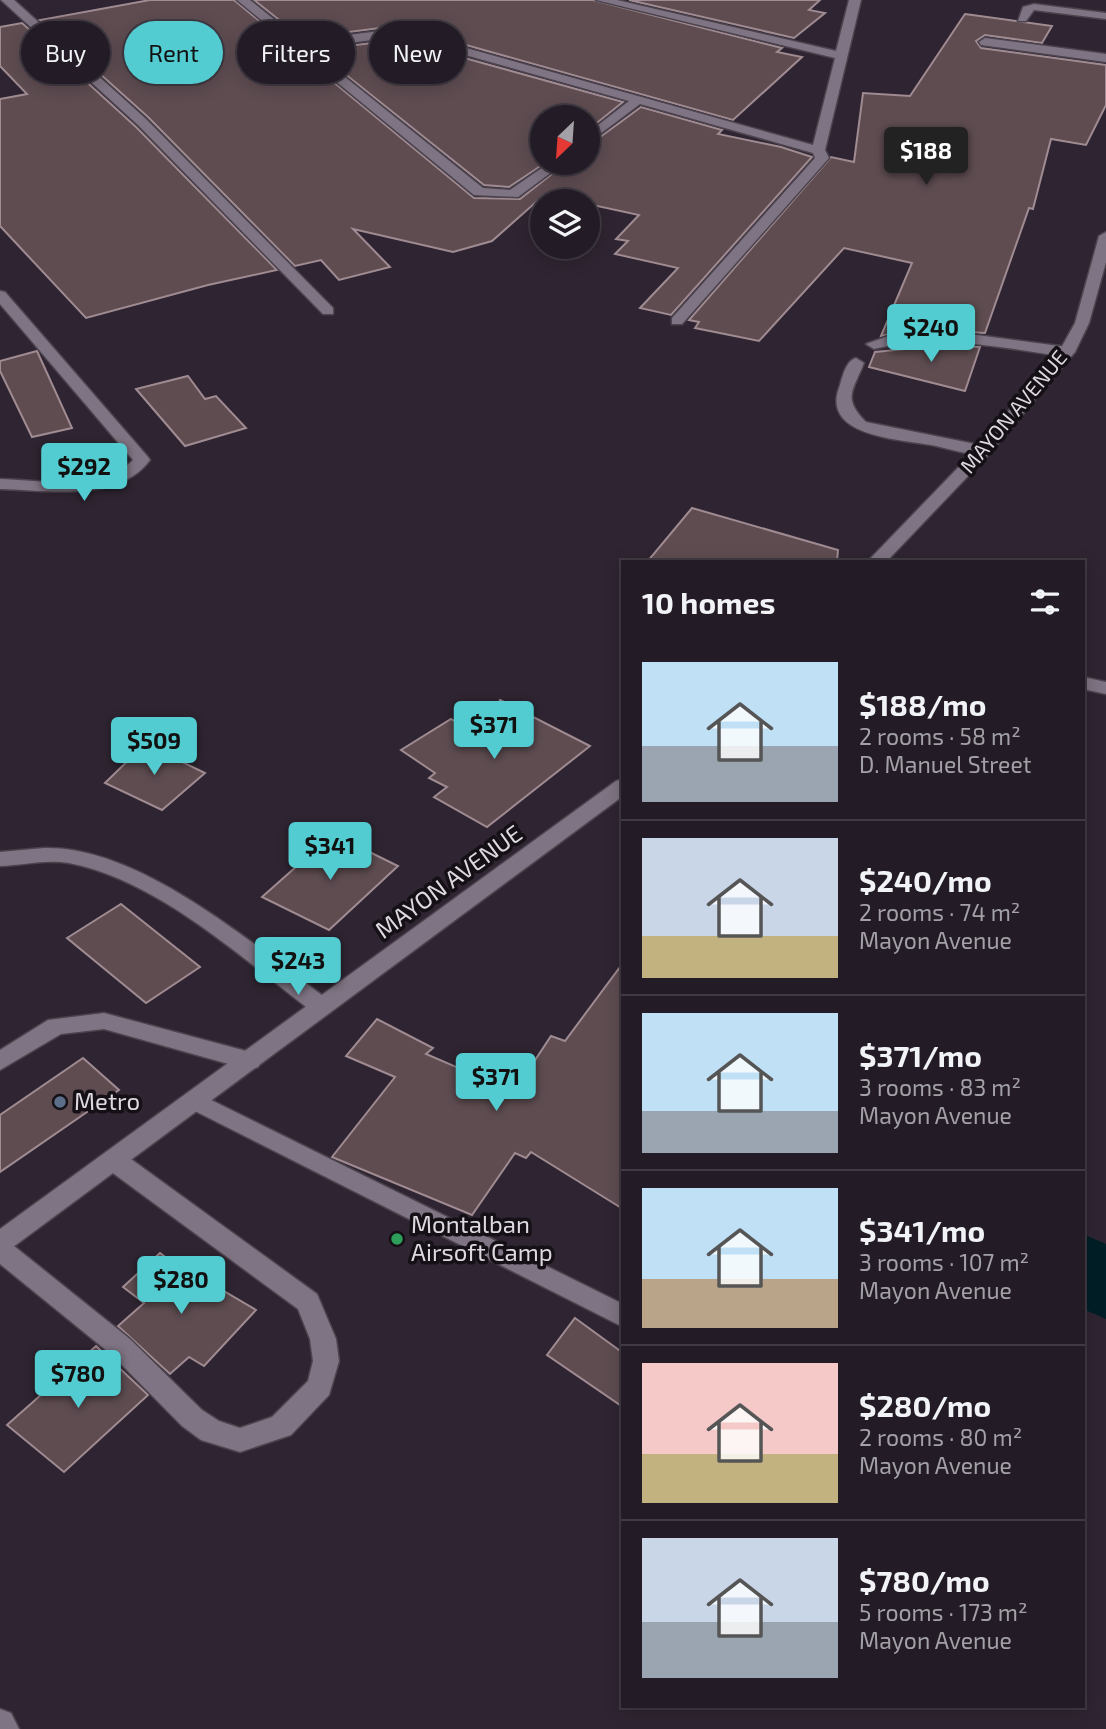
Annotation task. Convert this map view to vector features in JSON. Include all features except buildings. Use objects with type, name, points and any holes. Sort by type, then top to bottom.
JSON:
[{"type":"street","points":[[7,0],[142,122],[328,311]]},
{"type":"street","points":[[243,0],[270,21]]},
{"type":"street","points":[[603,0],[841,55]]},
{"type":"street","points":[[677,321],[822,158],[818,150],[855,0]]},
{"type":"street","points":[[1022,19],[1027,9],[1034,7],[1106,16]]},
{"type":"street","points":[[355,38],[402,37],[434,43],[818,150]]},
{"type":"street","points":[[985,42],[1106,58]]},
{"type":"street","points":[[348,84],[479,192],[513,194],[540,175]]},
{"type":"street","points":[[600,130],[638,100]]},
{"type":"street","name":"MAYON AVENUE","points":[[878,560],[984,450],[1067,352],[1082,323],[1106,236]]},
{"type":"street","points":[[0,295],[142,460],[135,469],[113,482],[0,484]]},
{"type":"street","points":[[874,344],[888,338],[930,337],[1067,352]]},
{"type":"street","points":[[856,363],[842,398],[843,408],[860,425],[984,450]]},
{"type":"street","points":[[1085,683],[1106,688]]},
{"type":"street","name":"MAYON AVENUE","points":[[0,1243],[621,787]]},
{"type":"street","points":[[0,859],[67,855],[110,867],[158,889],[322,1007]]},
{"type":"street","points":[[0,1061],[56,1026],[104,1021],[250,1061]]},
{"type":"street","points":[[195,1101],[621,1315]]},
{"type":"street","points":[[0,1249],[121,1347],[192,1418],[211,1431],[240,1440],[281,1426],[320,1387],[326,1361],[321,1328],[308,1302],[115,1161]]},
{"type":"street","points":[[0,1724],[4,1729]]},
{"type":"water","points":[[1085,1235],[1106,1244],[1106,1319],[1085,1310]]},
{"type":"place","name":"Metro","points":[[60,1102]]},
{"type":"place","name":"Montalban Airsoft Camp","points":[[397,1239]]}]
